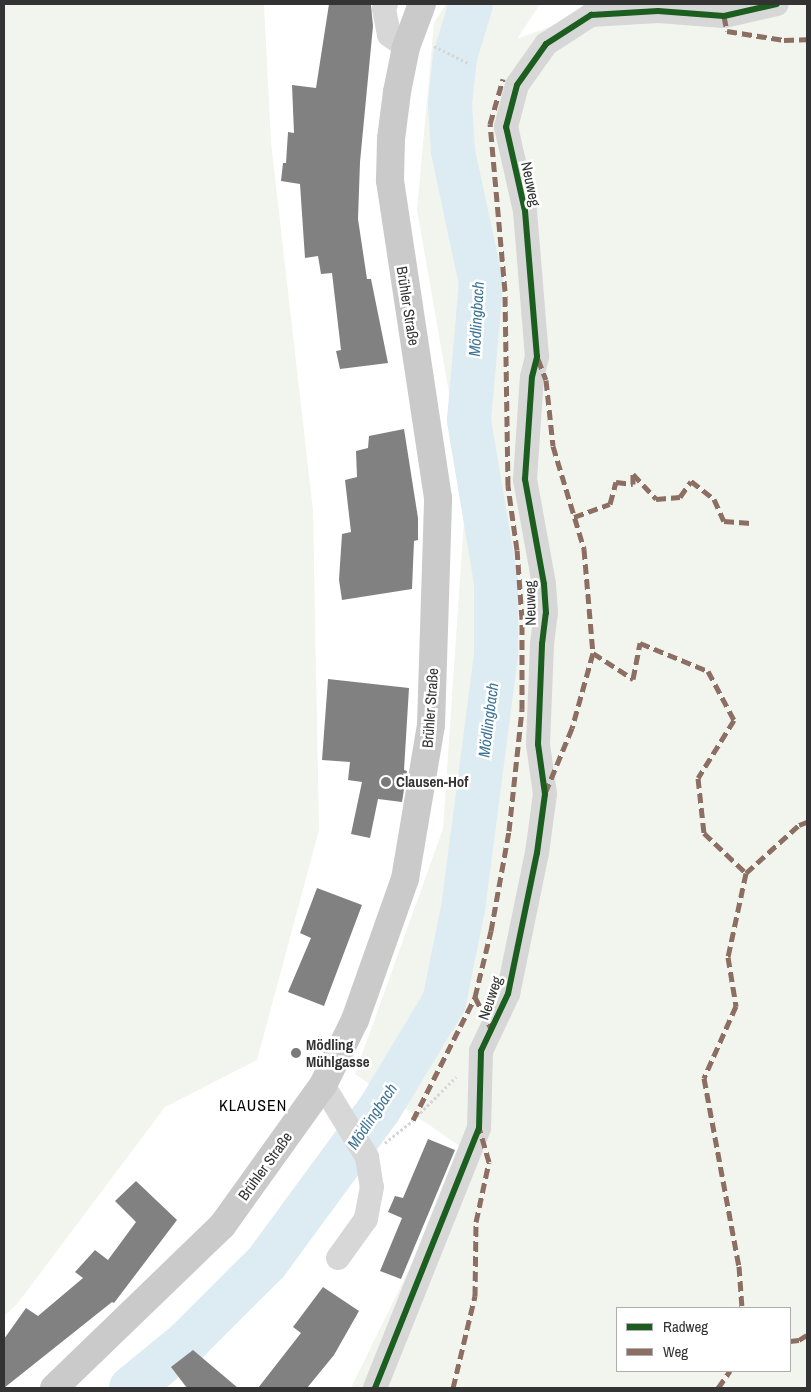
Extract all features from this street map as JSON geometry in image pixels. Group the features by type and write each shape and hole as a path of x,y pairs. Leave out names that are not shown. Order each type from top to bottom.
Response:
{"main road":[{"name":"Brühler Straße","path":"54,1388 222,1226 323,1085 355,1020 405,879 431,725 438,498 394,218 390,180 395,111 416,44 422,4"}],"street":[{"path":"386,4 384,9 389,35 416,44"},
{"path":"658,12 685,4"},
{"name":"Neuweg","path":"375,1388 479,1128 481,1051 508,994 537,853 545,794 538,744 542,644 546,614 544,584 525,479 532,377 537,357 525,211 506,126 517,85 546,44 590,15 658,12 724,16 777,4"},
{"path":"323,1085 366,1155 372,1186 366,1219 338,1258"}],"path":[{"path":"416,44 478,68"},
{"path":"366,1155 414,1120 481,1051"}],"shaded area":[{"path":"4,4 264,4 271,142 313,511 319,830 257,1060 165,1107 17,1304 4,1316"},
{"path":"446,4 540,4 517,39 592,11 666,4 807,4 807,1388 351,1388 467,1151 355,1074 443,829 466,490 417,210 434,23"}],"building":[{"path":"329,4 371,5 373,26 360,162 358,219 367,279 371,279 388,363 340,369 336,351 341,350 332,273 321,274 318,256 305,258 300,184 281,181 283,163 286,163 288,132 294,133 292,85 316,88"},
{"path":"404,429 418,518 418,540 414,541 412,589 342,600 339,580 342,534 351,532 345,480 357,477 356,451 368,448 369,436"},
{"path":"328,679 409,688 404,770 407,771 402,802 378,799 370,838 351,834 362,782 348,780 350,762 322,760"},
{"path":"317,888 362,905 324,1006 288,992 311,938 300,933"},
{"path":"428,1139 455,1150 401,1279 380,1271 402,1218 388,1212 395,1196 403,1198"},
{"path":"136,1181 177,1220 114,1303 112,1302 4,1388 4,1339 26,1308 38,1316 83,1278 75,1272 95,1250 108,1260 136,1222 115,1201"},
{"path":"323,1287 359,1311 334,1355 307,1388 258,1388 301,1333 293,1327"},
{"path":"193,1350 238,1388 187,1388 171,1367"}],"waterway":[{"name":"Mödlingbach","path":"131,1388 186,1343 267,1262 380,1108 444,1002 463,909 496,656 496,582 469,420 481,283 453,151 450,105 455,57 471,4"}],"marked path":[{"path":"724,16 727,31 784,40 807,39"},
{"path":"413,1120 475,997 491,931 509,831 522,709 522,619 517,550 508,486 505,291 490,124 503,79"},
{"path":"538,359 546,380 553,446 584,549 593,653 572,728 546,791"},
{"path":"574,517 610,504 616,482 633,484 633,474 656,499 680,497 691,481 714,499 724,521 751,523"},
{"path":"593,653 633,679 640,643 708,671 734,720 698,778 704,833 746,873 728,957 736,1006 704,1078 739,1266 742,1307"},
{"path":"746,873 799,825 807,822"},
{"path":"475,997 492,1030"},
{"path":"453,1388 475,1296 476,1222 489,1162 479,1128"},
{"path":"791,1341 799,1340 807,1335"},
{"path":"718,1388 729,1372"}],"cycle path":[{"path":"375,1388 479,1128 481,1051 508,994 537,853 545,794 538,744 542,644 546,613 544,584 525,479 532,377 537,357 525,211 506,127 517,85 546,44 591,15 658,11 724,16 777,4"}],"place":[{"name":"Clausen-Hof","path":"386,782"},
{"name":"Mödling Mühlgasse","path":"296,1053"}],"district":[{"name":"KLAUSEN","path":"253,1105"}]}
